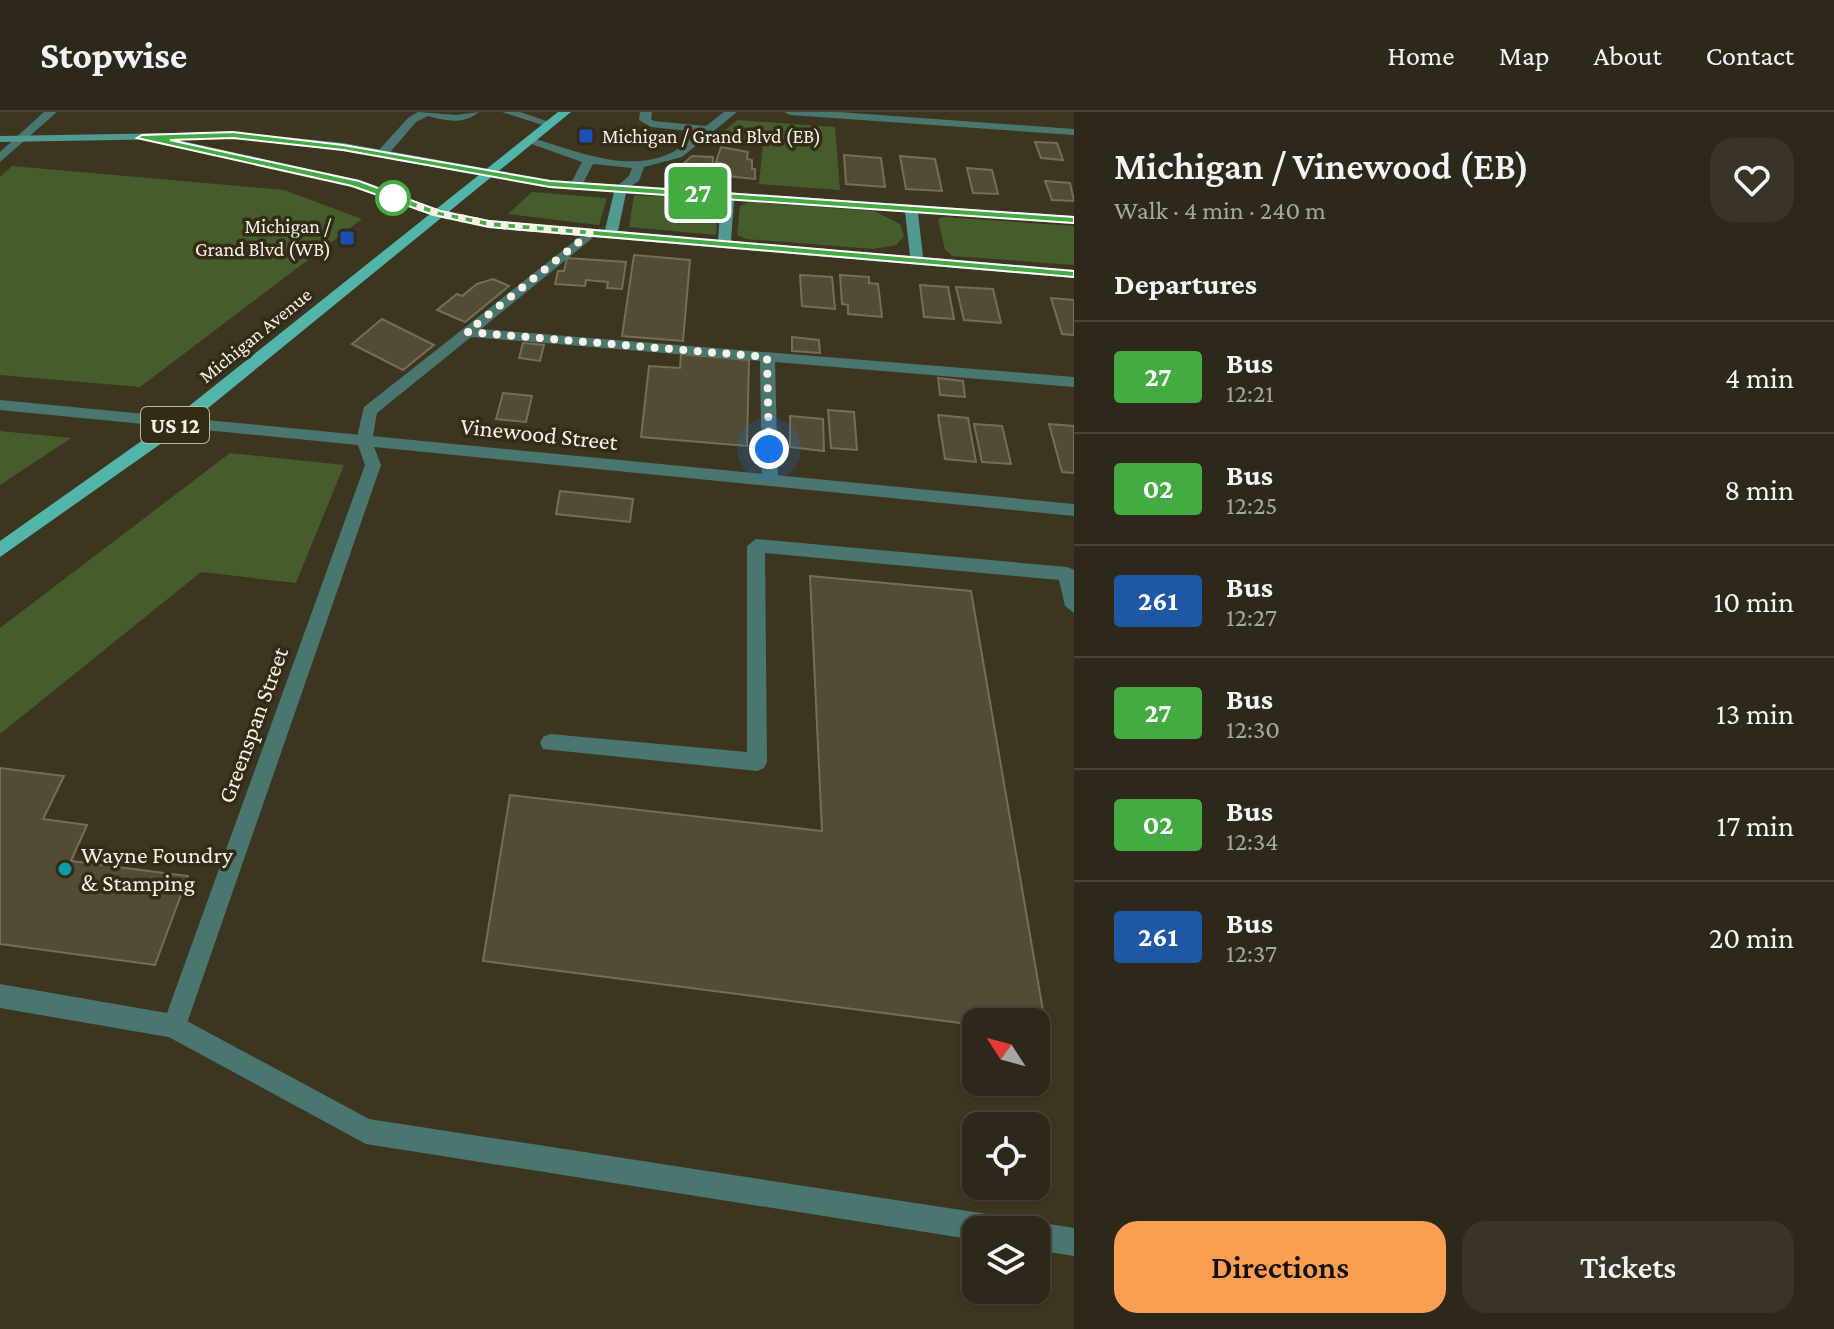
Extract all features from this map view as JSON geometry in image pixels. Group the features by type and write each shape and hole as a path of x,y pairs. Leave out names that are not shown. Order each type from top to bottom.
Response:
{"main road":[{"name":"Michigan Avenue","path":"0,550 180,422 565,112"}],"street":[{"path":"0,158 51,112"},
{"path":"382,154 412,120 426,112 452,120 464,118 473,112"},
{"path":"508,112 549,124"},
{"path":"646,112 645,120 651,124 707,130"},
{"path":"529,141 589,160 639,165 670,159 731,112"},
{"path":"790,112 1074,132"},
{"path":"0,139 233,135 329,161 355,183 437,213 515,227 1074,274"},
{"path":"142,138 329,161 382,154 576,185 1074,220"},
{"path":"576,185 589,160"},
{"path":"611,234 621,188 635,178 639,165"},
{"path":"724,244 728,194"},
{"path":"911,208 917,261"},
{"path":"364,441 370,411 590,233"},
{"path":"467,332 1074,382"},
{"path":"767,357 770,480"},
{"name":"Vinewood Street","path":"0,405 1074,510"},
{"name":"Greenspan Street","path":"174,1026 373,465 364,441"},
{"path":"550,743 757,762 756,546 1067,574 1074,606"},
{"path":"0,996 174,1026 366,1131 962,1224"},
{"path":"1050,1238 1074,1242"}],"green space":[{"path":"737,120 835,127 840,190 759,184 763,143 716,138"},
{"path":"12,166 284,190 362,219 140,387 0,375 0,177"},
{"path":"532,192 607,198 599,225 508,214"},
{"path":"634,195 718,200 716,235 629,227"},
{"path":"748,202 874,211 900,224 904,236 896,245 874,249 746,239 737,235 740,206"},
{"path":"938,219 1074,226 1074,265 952,256 945,250"},
{"path":"0,431 71,438 0,485"},
{"path":"230,453 344,465 296,583 201,572 0,734 0,628"}],"building":[{"path":"1035,142 1057,143 1063,160 1041,158"},
{"path":"721,147 748,152 747,159 752,160 755,179 726,176 726,172 720,172 721,163 716,162"},
{"path":"844,155 881,158 885,187 846,184"},
{"path":"692,156 713,157 712,175 673,173"},
{"path":"900,156 935,159 942,191 906,189"},
{"path":"967,168 992,170 998,194 973,193"},
{"path":"1045,181 1070,183 1074,201 1052,200"},
{"path":"634,255 690,260 683,341 622,336"},
{"path":"567,258 626,262 622,289 607,288 608,282 586,280 585,286 555,284 558,271 564,271"},
{"path":"800,275 832,277 835,309 802,306"},
{"path":"840,275 869,277 869,283 878,284 882,317 848,314 848,305 842,304"},
{"path":"493,279 509,286 465,322 437,310 457,294 462,296 477,284"},
{"path":"920,285 948,287 954,319 924,317"},
{"path":"956,287 993,289 1001,323 964,320"},
{"path":"1051,298 1074,300 1074,335 1062,334"},
{"path":"382,319 434,345 403,370 352,344"},
{"path":"792,337 819,340 820,353 792,351"},
{"path":"523,343 544,345 540,361 519,358"},
{"path":"681,354 749,360 747,446 641,437 649,366 680,368"},
{"path":"938,378 963,381 965,397 940,395"},
{"path":"503,393 532,396 526,422 496,419"},
{"path":"828,410 854,412 857,450 831,448"},
{"path":"938,415 968,418 976,462 945,459"},
{"path":"790,416 823,419 824,451 790,447"},
{"path":"974,424 1002,426 1011,464 982,462"},
{"path":"1049,424 1074,426 1074,473 1062,472"},
{"path":"560,491 633,499 630,522 556,514"},
{"path":"810,576 971,591 1043,1008 962,1008 962,1023 483,961 510,795 822,831"},
{"name":"Wayne Foundry & Stamping","path":"0,768 64,776 43,819 87,825 71,861 188,876 155,965 0,944"}],"bus line":[{"name":"27","path":"1074,220 550,184 343,147 233,135 142,138 197,147 355,183 437,213 489,224 1074,274"}],"place":[{"name":"Michigan / Grand Blvd (EB)","path":"586,136"},
{"name":"Michigan / Grand Blvd (WB)","path":"347,238"},
{"name":"Wayne Foundry & Stamping","path":"65,869"}],"route":[{"path":"393,198 437,213 489,224 590,233 467,332 767,357 769,449"}]}
